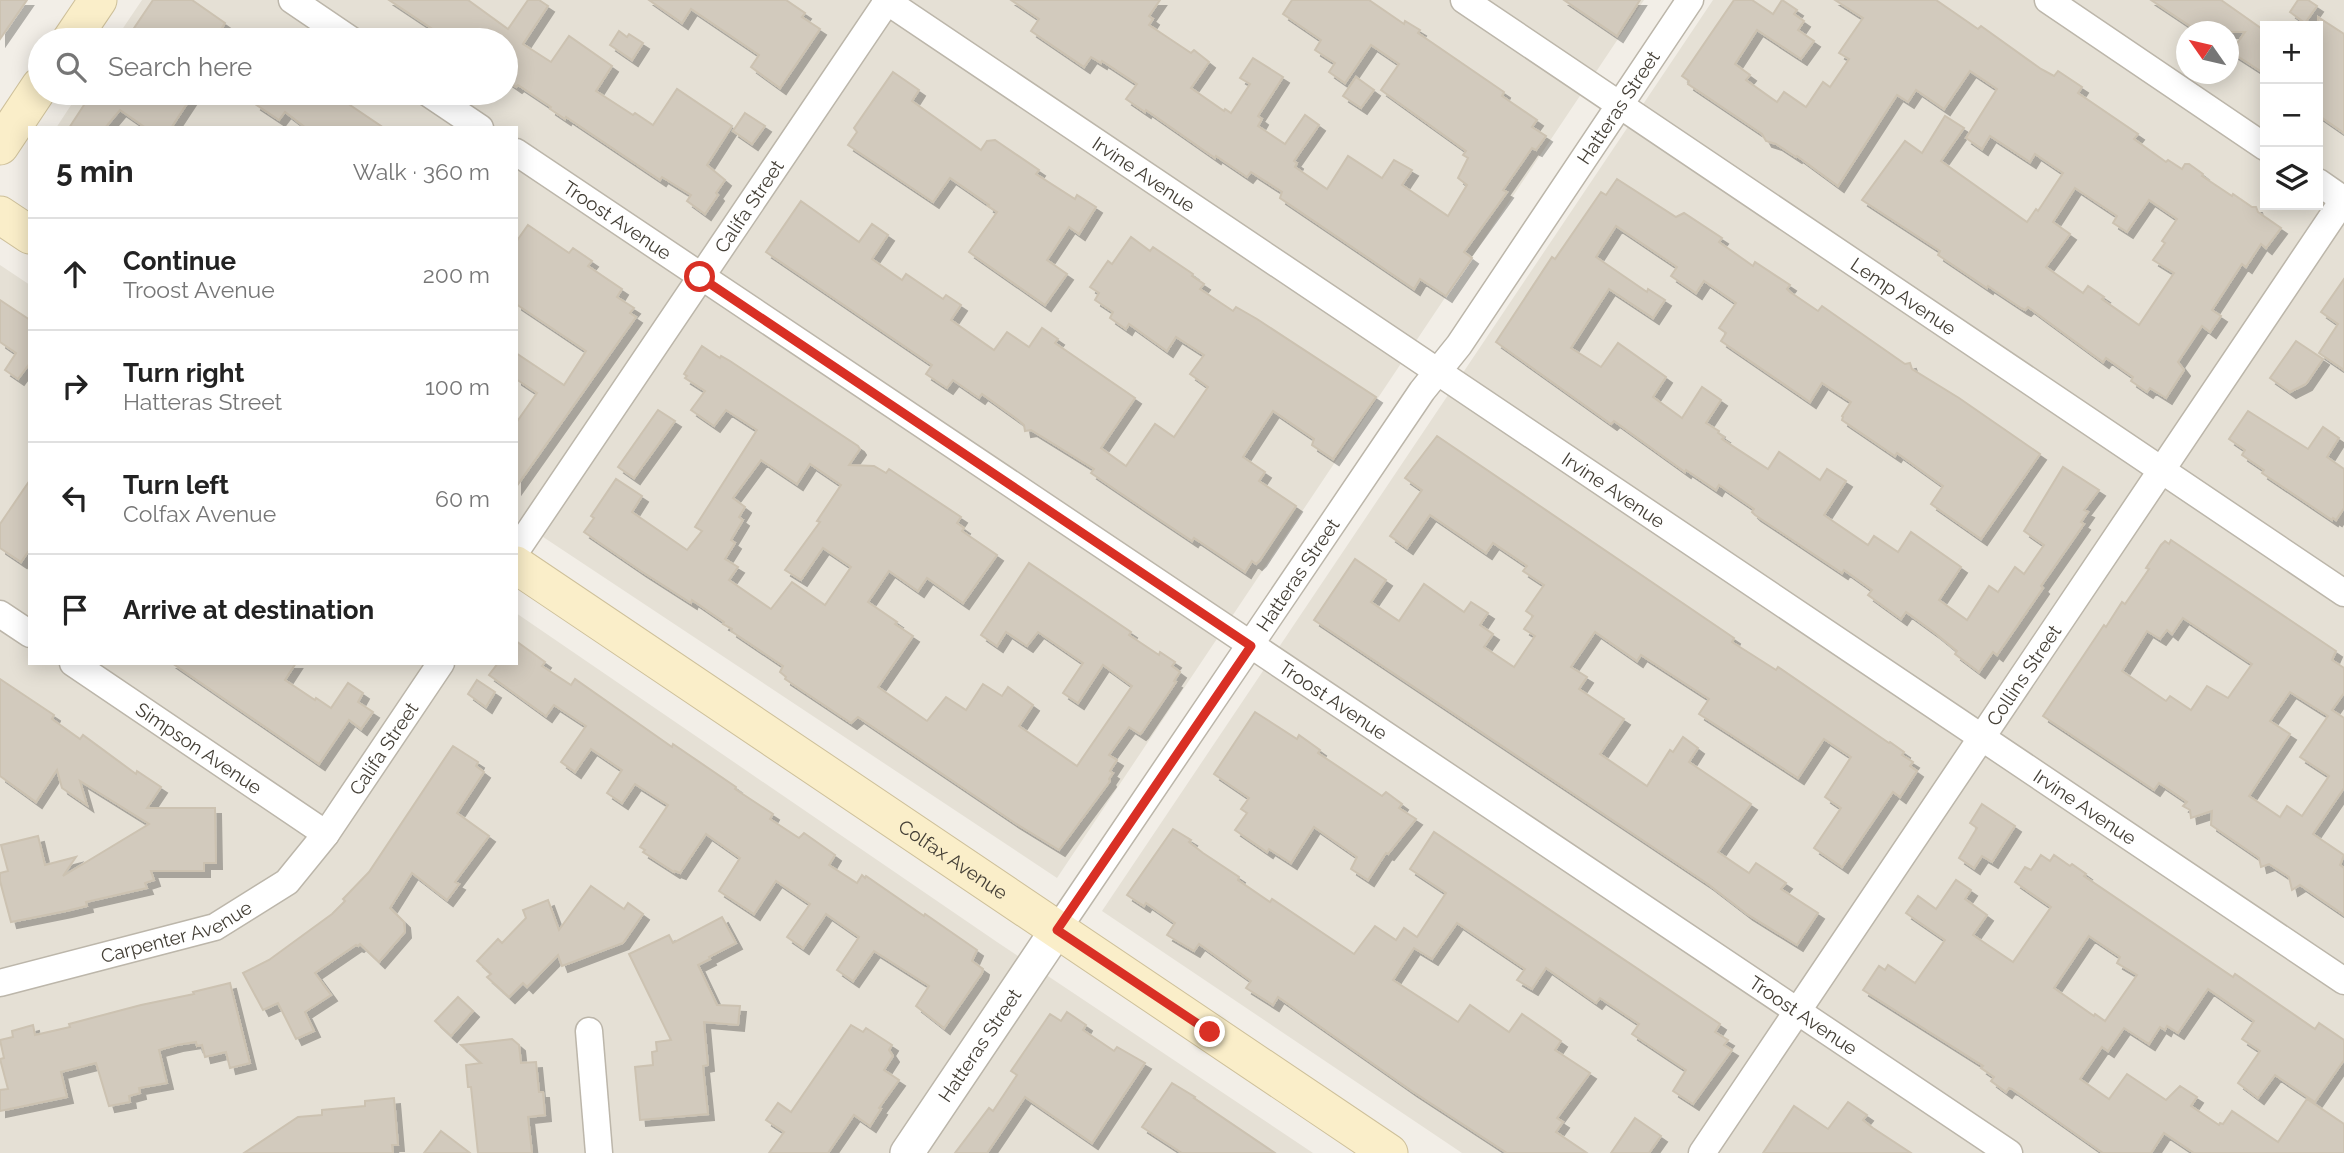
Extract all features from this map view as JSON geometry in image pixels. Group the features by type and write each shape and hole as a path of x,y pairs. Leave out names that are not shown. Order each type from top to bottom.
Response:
{"main road":[{"path":"79,28 98,0"},
{"path":"0,146 28,104"},
{"path":"0,215 28,234"},
{"name":"Colfax Avenue","path":"518,566 1389,1153"}],"street":[{"path":"292,0 333,28"},
{"name":"Lemp Avenue","path":"1464,0 2344,593"},
{"name":"Hatteras Street","path":"906,1153 1422,391 1459,345 1690,0"},
{"path":"2048,0 2260,144"},
{"name":"Califa Street","path":"518,548 887,1"},
{"name":"Irvine Avenue","path":"887,1 2344,981"},
{"path":"446,105 477,126"},
{"name":"Troost Avenue","path":"518,153 2009,1153"},
{"path":"2323,185 2344,199"},
{"name":"Collins Street","path":"1702,1153 2344,199"},
{"path":"0,614 28,633"},
{"name":"Simpson Avenue","path":"76,665 326,834"},
{"name":"Califa Street","path":"326,834 440,665"},
{"name":"Carpenter Avenue","path":"0,983 215,927 287,882 326,834"},
{"path":"589,1031 598,1153"}],"shaded area":[{"path":"142,0 1644,0 1057,878 518,520 518,126 57,126 71,105 518,105 518,28 123,28"},
{"path":"1713,0 2344,0 2344,1153 1462,1153 1102,911"},
{"path":"0,265 28,284 28,665 518,665 518,614 997,942 1313,1153 0,1153"}],"building":[{"path":"0,0 27,0 0,39"},
{"path":"153,0 192,0 225,23 222,28 134,28"},
{"path":"389,0 468,0 507,28 431,28"},
{"path":"528,0 539,0 548,6 523,44 551,62 569,36 612,66 596,91 633,115 635,113 653,125 677,89 732,126 707,165 725,180 716,193 718,195 705,214 687,201 691,195 662,177 660,180 550,109 551,107 518,85 518,28 509,28"},
{"path":"649,0 786,0 805,13 802,17 820,29 780,88 751,67 759,55 691,9 682,23"},
{"path":"1011,0 1160,0 1149,16 1153,19 1149,25 1191,53 1194,50 1209,62 1191,88 1224,111 1225,109 1231,113 1250,84 1240,78 1253,58 1283,77 1258,116 1262,119 1258,126 1285,144 1305,115 1319,125 1294,161 1297,163 1295,167 1327,189 1348,156 1382,178 1394,160 1412,170 1402,185 1448,216 1467,185 1458,178 1468,158 1463,155 1466,151 1381,90 1399,64 1371,45 1345,83 1329,72 1335,63 1315,50 1321,40 1283,14 1292,0 1369,0 1404,24 1405,21 1420,30 1418,33 1504,92 1502,96 1537,120 1532,127 1546,136 1536,150 1532,148 1503,190 1507,192 1464,252 1472,258 1446,296 1420,279 1414,289 1280,198 1282,192 1251,172 1247,177 1216,156 1215,158 1126,99 1137,84 1102,61 1101,63 1091,57 1084,67 1031,31 1039,19"},
{"path":"1564,0 1640,0 1617,36"},
{"path":"1734,0 1752,0 1773,14 1782,0 1797,10 1794,14 1804,21 1798,30 1814,41 1801,59 1757,30 1735,64 1750,75 1746,80 1777,102 1784,92 1806,107 1823,82 1830,87 1849,59 1839,53 1863,18 1835,0 1936,0 1978,29 1981,26 2041,69 2054,76 2058,71 2082,87 2078,93 2138,134 2134,139 2166,162 2168,160 2182,169 2185,164 2189,164 2232,196 2233,194 2256,207 2258,212 2281,228 2266,248 2261,244 2246,267 2242,264 2212,310 2221,316 2210,332 2202,326 2178,362 2184,370 2166,398 2150,388 2147,392 2131,381 2133,377 2106,358 2103,362 2028,307 2025,310 1988,286 1987,288 1938,255 1940,251 1862,200 1905,141 1922,153 1945,116 1964,128 1941,161 2027,222 2036,209 2038,211 2063,173 2035,154 2030,162 1990,136 1982,149 1966,138 1997,89 1970,71 1944,109 1916,90 1908,102 1897,95 1838,186 1797,156 1766,141 1762,134 1688,84 1689,81 1682,76","holes":["2075,188 2117,216 2113,223 2127,232 2149,200 2177,219 2153,260 2174,273 2139,325 2088,286 2083,293 2046,267 2070,234 2053,222"]},
{"path":"2151,0 2221,0 2260,27 2260,71 2239,57 2239,41 2245,32 2239,32 2239,21 2182,21"},
{"path":"2298,0 2308,0 2317,6 2306,21 2290,12"},
{"path":"2318,17 2344,34 2344,133 2323,118 2323,21 2318,21"},
{"path":"619,31 643,43 632,60 610,45"},
{"path":"893,72 919,90 912,101 981,150 987,141 995,140 1039,170 1036,174 1075,199 1077,195 1096,207 1079,234 1069,227 1047,260 1067,274 1045,305 969,252 997,212 989,205 950,178 933,202 848,145 857,132 854,128"},
{"path":"1356,77 1374,90 1361,108 1343,96"},
{"path":"84,105 186,105 172,126 143,126 120,110 107,126 70,126"},
{"path":"256,105 350,105 381,126 303,126 285,112 279,120"},
{"path":"745,113 765,126 752,144 733,131"},
{"path":"1617,179 1676,217 1684,213 1722,238 1719,242 1753,266 1755,262 1790,285 1787,289 1790,292 1818,311 1822,306 1905,364 1910,363 1912,369 2040,454 1981,539 1931,504 1943,486 1897,453 1895,456 1842,420 1851,402 1822,383 1810,402 1721,341 1726,333 1719,328 1736,303 1704,281 1696,293 1671,276 1677,267 1616,226 1596,257 1647,292 1648,289 1665,300 1653,318 1609,289 1571,348 1601,367 1618,343 1666,377 1653,397 1682,418 1702,387 1721,400 1706,423 1719,431 1724,437 1722,439 1768,469 1779,452 1820,480 1827,469 1846,481 1824,515 1868,545 1874,536 1898,552 1911,532 1961,567 1939,600 1967,620 1989,586 1998,592 2015,567 2024,574 2044,545 2024,531 2063,467 2099,490 2084,510 2088,512 2081,522 2084,524 2041,586 2043,588 1997,655 1993,652 1979,672 1955,654 1957,651 1906,612 1901,619 1868,595 1872,590 1844,570 1842,573 1755,515 1752,512 1754,509 1719,485 1716,490 1686,470 1685,472 1614,421 1611,424 1496,342 1552,257 1555,259 1601,192 1606,195"},
{"path":"801,201 859,242 872,224 888,235 872,259 902,280 906,274 943,299 946,295 961,305 951,320 994,350 1007,332 1029,347 1042,328 1058,339 1055,343 1135,398 1101,448 1126,466 1155,424 1174,437 1208,387 1190,374 1204,355 1176,337 1167,351 1129,324 1126,329 1110,318 1113,312 1095,300 1099,293 1090,287 1108,261 1112,264 1131,237 1150,251 1153,247 1193,274 1192,276 1204,284 1200,289 1233,311 1236,307 1257,319 1376,397 1333,459 1312,445 1314,439 1273,411 1243,457 1265,472 1259,481 1296,506 1260,560 1256,564 1252,561 1245,572 1194,538 1192,541 1091,473 1094,469 1031,430 1025,431 1024,425 982,394 979,398 953,380 947,388 926,374 932,365 766,252"},
{"path":"528,225 569,253 573,248 592,261 588,266 622,289 617,297 634,308 630,313 636,317 518,484 518,420 537,393 518,380 518,354 564,385 586,351 518,305 518,239"},
{"path":"2344,279 2344,370 2319,353 2338,324 2321,312"},
{"path":"0,300 28,319 28,366 18,379 5,370 16,353 0,342"},
{"path":"2296,341 2323,359 2306,384 2290,392 2270,378"},
{"path":"702,346 730,361 858,446 860,449 849,465 874,466 886,473 889,469 961,517 957,523 964,528 962,531 997,555 963,603 927,578 918,591 889,571 868,602 913,636 878,687 927,721 946,697 966,710 983,684 1002,696 1008,687 1033,705 1019,726 1077,766 1132,686 1103,665 1078,703 1063,693 1083,663 1038,632 1027,646 1006,632 997,646 981,635 1029,563 1131,632 1129,635 1175,662 1172,666 1180,672 1174,681 1176,682 1142,732 1140,734 1129,727 1109,755 1117,760 1110,771 1113,773 1110,781 1059,850 858,717 851,723 785,679 780,672 783,666 731,631 724,622 584,532 594,518 591,516 616,479 642,496 632,512 687,550 702,531 695,527 757,430 726,410 714,426 691,410 705,391 685,378 687,376 684,374","holes":["761,460 797,484 810,464 841,485 817,521 820,522 785,570 801,580 823,548 851,567 825,605 792,582 771,609 729,580 738,567 725,559 735,543 731,540 743,520 739,517 745,507 733,498"]},
{"path":"658,410 675,421 634,478 618,467"},
{"path":"2248,411 2308,449 2323,427 2339,438 2327,457 2344,469 2344,508 2336,520 2332,520 2262,473 2264,470 2242,455 2245,450 2229,439"},
{"path":"1437,436 1734,638 1732,642 1776,670 1778,667 1890,742 1913,762 1910,766 1917,771 1900,797 1893,792 1842,867 1814,848 1841,808 1825,797 1851,757 1824,739 1798,778 1699,714 1709,699 1641,655 1637,661 1595,632 1571,667 1587,677 1579,689 1624,719 1600,754 1647,786 1670,750 1673,752 1683,737 1698,748 1689,762 1751,804 1718,852 1749,873 1756,863 1786,883 1781,889 1818,913 1797,945 1747,914 1708,884 1314,620 1355,559 1386,580 1371,602 1399,621 1424,584 1464,612 1471,602 1488,613 1480,625 1493,634 1484,647 1514,667 1535,636 1524,629 1533,616 1526,611 1544,585 1523,571 1527,566 1493,543 1486,553 1430,515 1407,548 1390,536 1422,490 1405,478"},
{"path":"28,483 28,552 21,562 0,548 0,524"},
{"path":"2171,540 2336,651 2332,660 2344,668 2344,693 2332,710 2344,718 2344,788 2313,834 2344,855 2340,865 2344,868 2344,915 2300,885 2292,890 2289,877 2269,864 2261,867 2259,858 2211,825 2212,811 2191,818 2190,810 2183,806 2187,802 2159,783 2154,790 2043,716 2104,625 2106,627 2122,602 2125,604 2149,569 2146,568 2161,545 2165,541 2169,544","holes":["2183,618 2252,664 2228,698 2207,686 2191,710 2170,696 2166,701 2122,671 2147,631 2160,639 2167,630 2172,634","2290,692 2328,716 2300,757 2329,776 2302,816 2287,806 2280,817 2249,796 2290,734 2270,721"]},
{"path":"518,642 545,662 542,666 571,685 575,679 672,747 673,744 736,787 735,789 773,814 770,819 799,838 804,833 835,855 829,865 857,883 862,875 865,878 866,876 977,950 972,961 983,969 982,973 944,1028 916,1006 929,986 874,951 853,981 837,970 859,937 826,914 803,948 787,937 810,904 776,881 754,914 719,891 740,858 706,834 680,873 643,852 645,850 640,847 668,805 635,784 622,803 607,793 622,770 591,749 575,772 561,762 586,726 554,705 546,716 489,675 496,665 518,665"},
{"path":"175,665 295,665 285,680 331,708 348,683 363,693 358,702 373,712 361,729 349,720 319,764"},
{"path":"0,679 54,715 52,719 80,739 83,735 136,774 137,771 161,787 147,808 215,808 216,863 204,863 204,871 151,871 154,880 145,883 147,888 86,902 87,906 11,922 0,881 0,873 8,871 1,845 38,836 45,865 76,857 63,876 149,824 80,781 87,805 62,788 57,770 36,802 0,776"},
{"path":"477,680 495,692 486,707 468,694"},
{"path":"1255,712 1297,739 1299,735 1320,750 1318,753 1382,796 1386,792 1402,804 1399,808 1416,819 1388,854 1386,853 1368,880 1351,869 1357,857 1314,827 1291,863 1269,849 1267,852 1235,830 1247,813 1241,809 1249,798 1214,774"},
{"path":"453,746 478,762 476,766 484,772 457,813 489,836 455,882 459,884 447,900 412,873 390,908 404,922 405,932 379,962 360,944 315,973 331,995 305,1012 314,1031 296,1039 278,1003 263,1010 243,973 269,960 332,914 345,901 343,899 369,872"},
{"path":"1982,804 2015,826 1992,862 1982,856 1974,868 1959,858 1977,828 1970,823"},
{"path":"1173,829 1239,877 1238,880 1270,902 1272,899 1354,954 1375,926 1396,940 1404,928 1417,937 1446,893 1410,869 1434,832 1720,1024 1715,1032 1728,1040 1724,1045 1732,1050 1693,1104 1673,1091 1686,1070 1632,1034 1639,1024 1600,998 1596,1003 1546,968 1532,989 1517,980 1525,969 1457,923 1432,959 1414,948 1393,980 1458,1022 1470,1005 1509,1032 1522,1014 1561,1041 1555,1050 1590,1073 1557,1118 1563,1122 1556,1132 1587,1153 1507,1153 1412,1091 1278,997 1273,1005 1246,988 1251,981 1199,944 1194,951 1167,935 1175,923 1146,903 1144,906 1127,895"},
{"path":"2041,855 2050,861 2054,855 2070,866 2072,864 2086,874 2084,876 2233,977 2235,974 2315,1029 2319,1023 2344,1040 2344,1060 2315,1102 2275,1075 2258,1098 2238,1083 2260,1051 2242,1039 2254,1021 2208,989 2178,1033 2167,1026 2165,1030 2160,1027 2149,1044 2124,1028 2108,1051 2102,1047 2080,1079 2109,1099 2127,1074 2166,1100 2180,1086 2197,1097 2191,1106 2219,1125 2223,1124 2232,1111 2278,1142 2307,1099 2344,1124 2344,1153 2194,1153 2164,1133 2151,1153 2103,1153 2012,1089 2009,1088 2006,1092 1991,1081 1994,1077 1981,1068 1983,1066 1863,990 1879,966 1885,970 1888,965 1915,983 1945,940 1906,913 1918,896 1936,909 1956,880 1971,890 1965,899 1987,915 1973,935 2013,962 2051,907 2015,882 2025,867 2031,870","holes":["2089,936 2120,957 2117,963 2137,975 2105,1021 2054,988"]},
{"path":"591,886 624,909 628,903 643,914 623,943 562,966 558,955 527,987 523,983 509,997 487,977 491,974 477,961 498,939 502,943 526,918 523,910 548,900 559,930"},
{"path":"722,917 736,943 698,965 717,1005 740,1006 738,1025 704,1022 708,1065 703,1066 708,1114 640,1120 635,1067 653,1065 652,1052 657,1051 656,1042 671,1040 629,954 669,935 673,943"},
{"path":"230,983 250,1063 230,1068 226,1052 205,1057 202,1045 197,1046 196,1042 177,1045 159,1050 167,1083 139,1088 140,1093 129,1096 130,1102 109,1106 96,1063 61,1072 67,1097 0,1111 0,1090 8,1089 0,1059 4,1058 0,1040 13,1037 12,1031 33,1025 35,1035"},
{"path":"458,997 473,1011 451,1036 435,1021"},
{"path":"1067,1012 1086,1025 1083,1030 1114,1051 1117,1047 1145,1063 1092,1143 1025,1097 987,1153 955,1153 989,1108 993,1111 1017,1075 1011,1071 1050,1014 1061,1021"},
{"path":"851,1025 863,1032 866,1028 892,1045 889,1050 893,1056 884,1070 899,1080 879,1108 881,1109 870,1126 854,1115 828,1153 769,1153 784,1132 766,1120 778,1103 791,1112"},
{"path":"512,1039 519,1045 521,1063 536,1062 545,1115 528,1117 532,1153 478,1153 466,1065 481,1063 461,1045"},
{"path":"1172,1083 1275,1153 1182,1153 1142,1127"},
{"path":"394,1098 398,1145 392,1145 393,1153 244,1153 298,1117 322,1115 322,1110 365,1106 365,1101"},
{"path":"1848,1102 1867,1115 1863,1120 1911,1153 1763,1153 1794,1106 1828,1129"},
{"path":"1635,1118 1661,1136 1649,1153 1611,1153"},
{"path":"441,1131 470,1153 424,1153"}],"route":[{"path":"700,277 1251,646 1057,930 1210,1032"}]}
